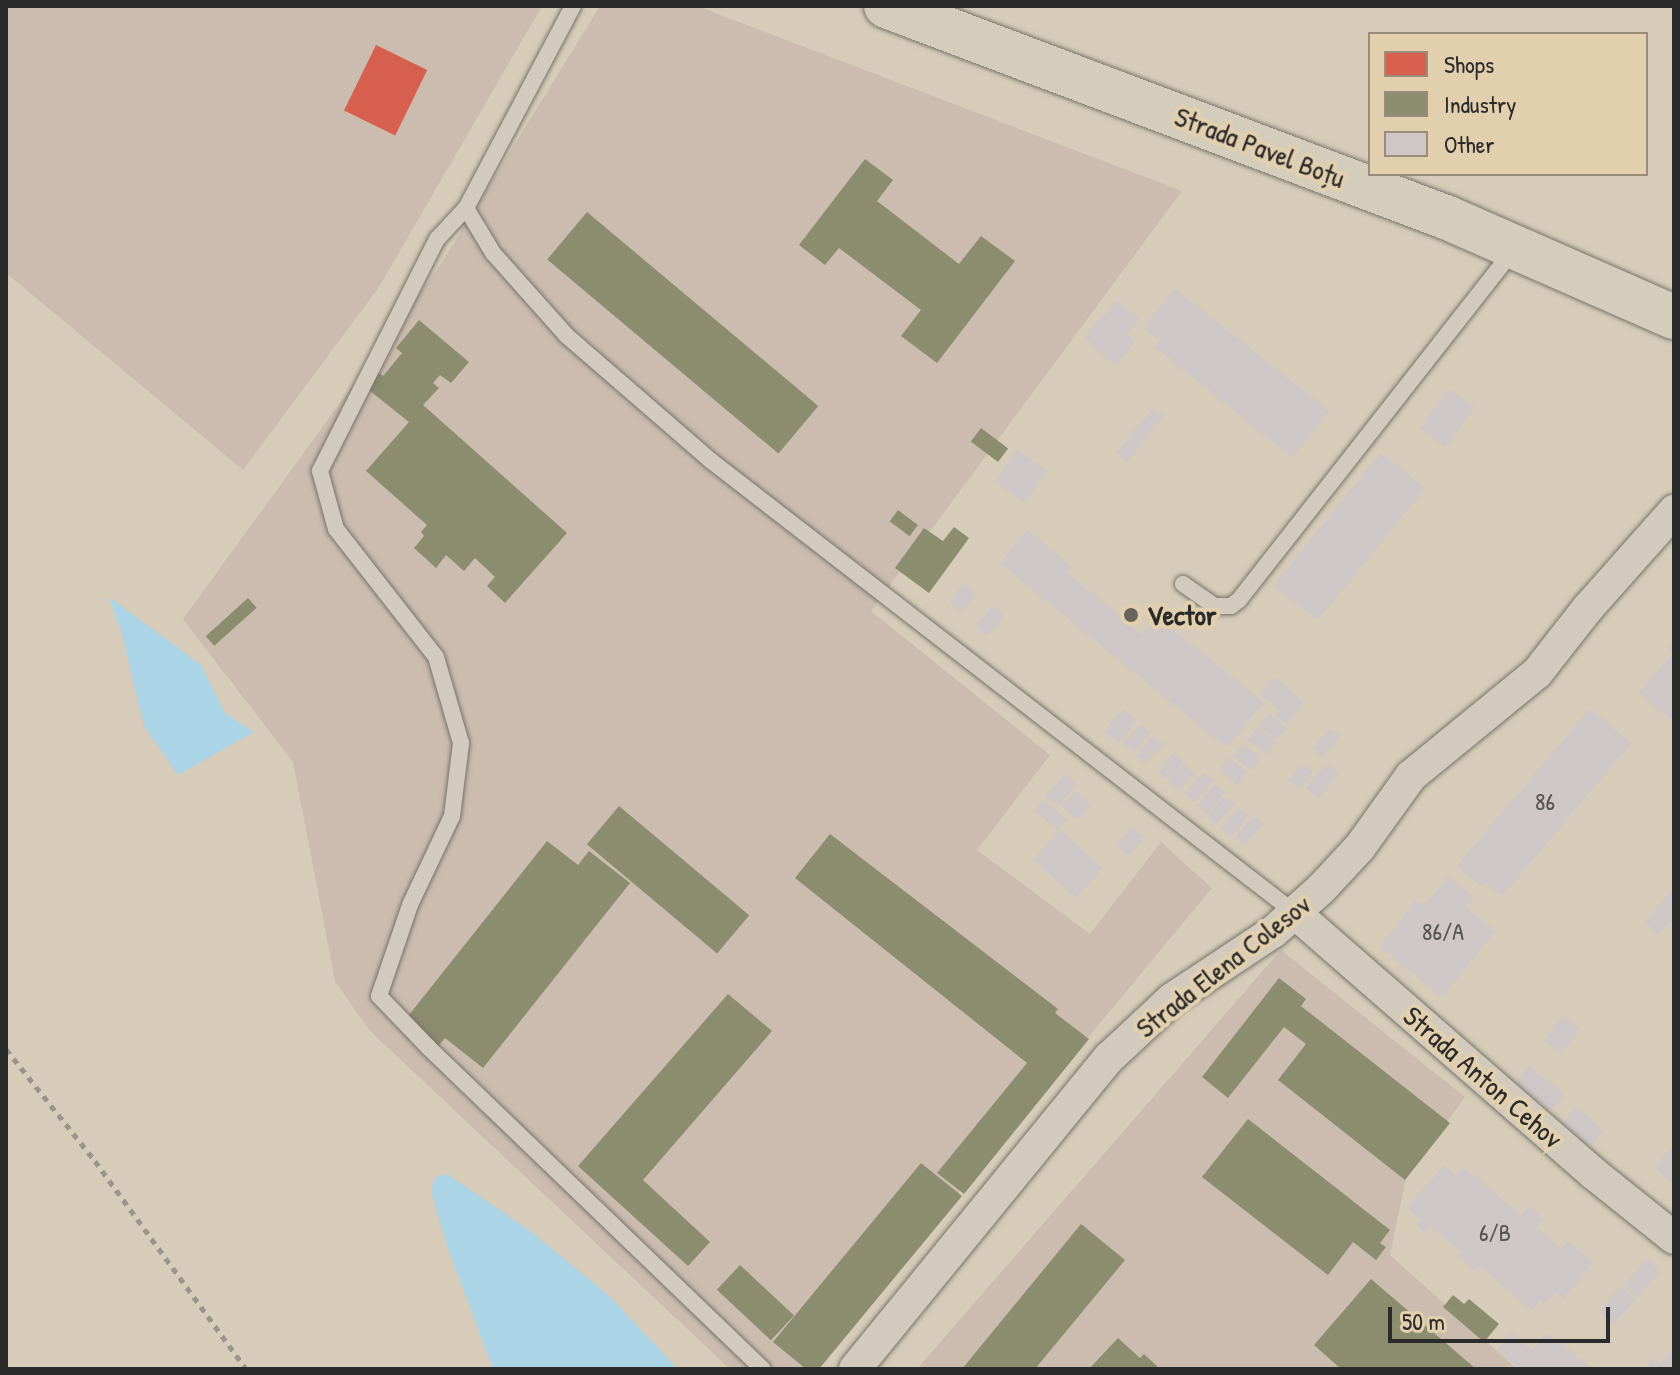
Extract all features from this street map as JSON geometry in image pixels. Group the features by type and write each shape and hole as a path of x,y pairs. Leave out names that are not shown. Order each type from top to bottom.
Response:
{"main road":[{"name":"Strada Pavel Boțu","path":"886,6 1516,247 1674,317"}],"street":[{"name":"Strada Elena Colesov","path":"855,1369 1078,1094 1135,1031 1172,999 1295,913 1345,865 1411,776 1537,673 1588,608 1674,511"},
{"name":"Strada Anton Cehov","path":"1295,913 1593,1173 1674,1238"}],"lane":[{"path":"573,6 466,208 437,239 320,471 336,529 436,657 461,743 452,816 410,905 379,996 429,1048 763,1369"},
{"path":"466,208 493,253 567,336 710,460 1295,913"},
{"path":"1183,584 1215,606 1231,606 1239,600 1516,247"}],"path":[{"path":"6,1049 95,1161 246,1369"}],"shaded area":[{"path":"6,6 542,6 379,287 243,470 6,273"},
{"path":"600,6 697,6 1182,191 871,611 1050,755 977,850 1090,934 1161,842 1212,888 813,1369 730,1369 370,1031 335,981 293,762 183,619 441,264"},
{"path":"1281,950 1465,1097 1406,1178 1390,1255 1517,1369 917,1369"}],"water":[{"path":"109,597 201,665 225,713 254,732 178,775 144,726 121,631"},
{"path":"447,1174 533,1233 609,1296 678,1369 493,1369 447,1246 431,1191 435,1178"}],"building: Shops":[{"path":"376,45 427,70 395,136 344,111"}],"building: Industry":[{"path":"865,159 893,180 877,201 959,264 981,236 1015,261 937,363 901,336 921,310 839,248 825,265 799,245"},
{"path":"587,212 818,406 778,454 547,259"},
{"path":"419,320 469,362 451,383 440,375 433,383 439,388 423,405 567,533 505,603 487,586 495,577 475,558 464,571 446,555 436,568 414,548 424,536 421,532 427,525 366,471 409,422 365,387 378,372 383,376 402,353 396,348"},
{"path":"981,428 1008,448 998,462 971,442"},
{"path":"898,510 918,525 910,536 890,521"},
{"path":"954,527 969,538 929,593 895,568 924,528 943,541"},
{"path":"248,598 257,608 214,646 206,636"},
{"path":"619,806 749,915 717,954 587,844"},
{"path":"830,834 1058,1009 1055,1013 1089,1039 964,1194 937,1173 1027,1063 795,878"},
{"path":"547,841 578,865 589,851 630,883 483,1068 445,1038 434,1051 401,1025"},
{"path":"1279,978 1306,999 1301,1006 1450,1123 1405,1180 1278,1080 1306,1044 1284,1027 1228,1098 1202,1077"},
{"path":"728,994 772,1031 643,1180 710,1242 688,1266 578,1166"},
{"path":"1248,1119 1390,1230 1380,1243 1386,1247 1376,1260 1353,1242 1328,1275 1202,1177"},
{"path":"921,1163 962,1196 819,1369 806,1369 773,1342"},
{"path":"1081,1224 1125,1260 1035,1369 962,1369"},
{"path":"740,1265 794,1315 771,1340 717,1290"},
{"path":"1371,1279 1476,1369 1341,1369 1314,1345"},
{"path":"1453,1295 1464,1304 1469,1299 1499,1324 1484,1342 1443,1307"},
{"path":"1118,1338 1140,1358 1144,1354 1160,1369 1089,1369"}],"building: Other":[{"path":"1175,289 1329,411 1292,457 1155,347 1160,341 1144,328"},
{"path":"1117,300 1139,319 1127,334 1136,341 1116,365 1084,338"},
{"path":"1449,389 1474,407 1445,447 1420,429"},
{"path":"1153,408 1163,416 1127,461 1116,453"},
{"path":"1018,450 1047,471 1024,503 995,482"},
{"path":"1381,453 1425,488 1318,620 1274,585"},
{"path":"1027,530 1072,567 1067,573 1142,635 1157,617 1264,703 1226,747 1000,563"},
{"path":"964,584 976,594 961,612 949,602"},
{"path":"992,606 1004,616 988,636 975,626"},
{"path":"1674,643 1674,722 1639,693 1673,653 1668,649"},
{"path":"1274,677 1304,702 1287,724 1275,716 1280,710 1260,695"},
{"path":"1123,709 1137,721 1118,743 1104,731"},
{"path":"1590,709 1631,743 1502,896 1485,882 1482,887 1457,866"},
{"path":"1269,713 1287,728 1276,740 1259,725"},
{"path":"1141,724 1151,733 1133,752 1124,743"},
{"path":"1258,727 1276,742 1265,754 1248,739"},
{"path":"1330,728 1340,736 1323,757 1313,749"},
{"path":"1153,736 1163,744 1144,763 1136,755"},
{"path":"1243,744 1261,758 1251,771 1233,757"},
{"path":"1172,754 1183,762 1170,781 1158,773"},
{"path":"1230,758 1248,773 1237,785 1220,770"},
{"path":"1184,764 1195,773 1180,791 1170,782"},
{"path":"1302,764 1313,773 1300,789 1289,780"},
{"path":"1326,764 1338,774 1318,798 1306,788"},
{"path":"1203,772 1213,780 1195,802 1185,794"},
{"path":"1064,774 1076,784 1058,806 1046,795"},
{"path":"1215,784 1225,792 1207,814 1197,806"},
{"path":"1076,791 1091,805 1078,820 1062,806"},
{"path":"1225,796 1235,805 1216,826 1206,817"},
{"path":"1044,800 1067,820 1057,830 1035,811"},
{"path":"1239,807 1249,815 1231,837 1221,829"},
{"path":"1254,816 1263,824 1244,845 1235,837"},
{"path":"1132,827 1144,837 1128,856 1116,846"},
{"path":"1060,830 1102,868 1076,898 1033,860"},
{"path":"1448,877 1473,897 1465,906 1495,931 1442,997 1380,947 1416,900 1424,906"},
{"path":"1674,888 1674,917 1659,935 1645,923"},
{"path":"1563,1016 1580,1029 1561,1053 1544,1041"},
{"path":"1529,1066 1564,1094 1551,1111 1516,1082"},
{"path":"1577,1107 1604,1131 1590,1147 1563,1123"},
{"path":"1674,1145 1674,1185 1655,1168"},
{"path":"1444,1165 1456,1175 1463,1167 1521,1215 1528,1206 1543,1219 1536,1227 1561,1249 1568,1241 1593,1262 1564,1298 1555,1292 1545,1303 1541,1300 1532,1310 1480,1266 1475,1271 1458,1256 1461,1252 1431,1226 1425,1233 1416,1225 1421,1220 1407,1208"},
{"path":"1647,1259 1660,1270 1637,1298 1624,1287"},
{"path":"1622,1287 1636,1300 1613,1325 1599,1312"},
{"path":"1512,1333 1532,1350 1546,1333 1588,1365 1585,1369 1520,1369 1497,1350"},
{"path":"1674,1347 1674,1369 1645,1369 1654,1359 1660,1364"}],"place":[{"name":"Vector","path":"1131,615"}]}
